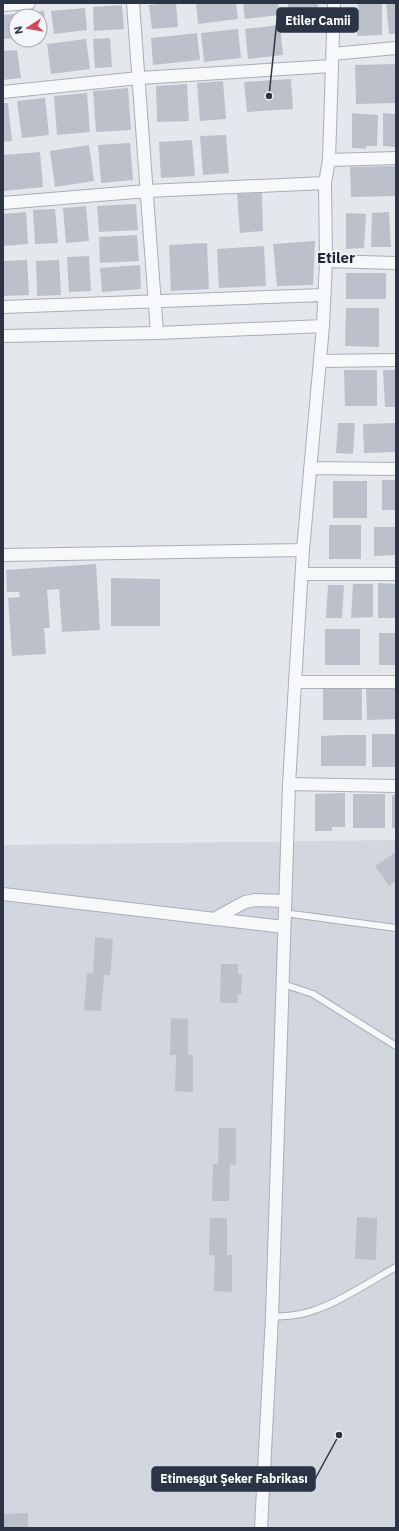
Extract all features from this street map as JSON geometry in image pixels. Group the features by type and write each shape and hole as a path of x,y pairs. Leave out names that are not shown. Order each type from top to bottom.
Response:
{"street":[{"path":"3,6 29,3"},
{"path":"133,3 157,333"},
{"path":"261,1528 272,1317 284,984 284,907 289,784 303,550 323,326 326,261 325,183 329,160 334,3"},
{"path":"332,54 396,48"},
{"path":"3,92 138,78 332,66"},
{"path":"329,160 396,158"},
{"path":"3,202 146,191 325,183"},
{"path":"326,261 396,263"},
{"path":"3,307 324,295"},
{"path":"3,336 157,333 323,326"},
{"path":"320,361 396,360"},
{"path":"310,468 396,469"},
{"path":"3,555 303,550"},
{"path":"302,574 396,574"},
{"path":"295,682 396,682"},
{"path":"289,784 396,786"},
{"path":"3,894 284,927"},
{"path":"214,919 245,902 255,900 284,907"}],"lane":[{"path":"284,907 396,928"},
{"path":"284,984 313,994 396,1046"},
{"path":"272,1317 295,1316 312,1311 333,1302 396,1267"}],"shaded area":[{"path":"396,840 396,1528 3,1528 3,845"}],"building":[{"path":"176,3 178,27 152,29 149,5"},
{"path":"196,3 236,3 238,19 198,24"},
{"path":"243,3 278,3 279,15 245,19"},
{"path":"288,3 318,3 317,18 288,20"},
{"path":"358,3 382,3 382,35 357,36"},
{"path":"386,3 396,3 396,34 389,34"},
{"path":"122,5 124,29 94,31 93,7"},
{"path":"85,8 87,30 54,34 51,11"},
{"path":"3,15 8,15 8,39 3,39"},
{"path":"280,25 283,55 248,59 245,29"},
{"path":"238,29 241,58 204,62 201,33"},
{"path":"197,33 200,60 153,65 151,38"},
{"path":"110,38 112,67 95,68 93,39"},
{"path":"86,39 90,69 51,74 48,44"},
{"path":"17,50 21,78 3,80 3,51"},
{"path":"396,64 396,103 356,104 355,65"},
{"path":"291,79 293,109 247,112 244,82"},
{"path":"223,81 226,119 200,121 197,83"},
{"path":"187,84 189,121 157,122 156,86"},
{"path":"128,88 131,130 96,132 93,91"},
{"path":"87,93 90,132 57,135 54,96"},
{"path":"45,98 49,135 22,138 17,101"},
{"path":"3,103 8,103 12,141 3,142"},
{"path":"352,113 378,115 377,146 366,146 366,149 352,148"},
{"path":"383,113 396,114 396,147 383,146"},
{"path":"226,135 229,173 203,175 200,136"},
{"path":"192,140 195,176 161,178 159,142"},
{"path":"130,143 133,180 101,183 98,145"},
{"path":"89,145 94,181 55,187 50,151"},
{"path":"40,152 43,187 3,191 3,155"},
{"path":"396,166 396,196 351,197 350,167"},
{"path":"262,193 263,231 240,233 237,194"},
{"path":"136,204 138,230 99,232 97,206"},
{"path":"86,206 89,241 66,243 63,208"},
{"path":"55,209 58,243 35,244 33,210"},
{"path":"26,212 28,244 3,246 3,214"},
{"path":"389,212 391,247 371,247 372,213"},
{"path":"346,213 366,214 364,248 346,249"},
{"path":"137,235 139,261 100,263 99,237"},
{"path":"315,241 313,285 277,286 273,244"},
{"path":"207,243 209,289 171,291 169,245"},
{"path":"264,246 266,286 219,288 217,249"},
{"path":"89,256 91,291 69,292 67,257"},
{"path":"27,260 29,295 3,296 3,261"},
{"path":"59,260 61,295 37,296 36,261"},
{"path":"140,265 141,289 102,292 100,268"},
{"path":"346,273 386,273 386,299 346,299"},
{"path":"346,308 379,308 379,347 345,346"},
{"path":"344,370 377,370 377,406 345,406"},
{"path":"383,370 396,370 396,407 385,407"},
{"path":"338,423 355,423 353,454 336,453"},
{"path":"396,423 396,452 364,453 363,424"},
{"path":"382,480 396,480 396,510 382,510"},
{"path":"333,481 367,481 367,518 333,518"},
{"path":"329,525 361,525 361,559 329,559"},
{"path":"374,527 396,527 396,555 374,556"},
{"path":"96,564 100,630 62,632 59,589 47,590 50,628 44,628 46,654 12,656 8,598 20,597 19,592 7,592 6,570"},
{"path":"111,578 160,579 160,626 111,626"},
{"path":"378,583 396,584 396,618 378,618"},
{"path":"353,584 373,584 373,617 351,618"},
{"path":"328,585 344,585 342,618 326,618"},
{"path":"325,629 360,629 360,665 325,665"},
{"path":"379,633 396,633 396,665 379,665"},
{"path":"323,687 362,687 362,720 323,720"},
{"path":"366,687 396,687 396,719 367,720"},
{"path":"372,734 396,734 396,767 372,767"},
{"path":"366,735 366,766 321,766 321,736"},
{"path":"345,793 345,827 332,827 332,831 315,831 315,794"},
{"path":"353,794 385,794 385,828 353,828"},
{"path":"392,795 396,795 396,828 392,828"},
{"path":"396,852 396,881 389,886 375,866"},
{"path":"95,937 113,939 110,975 104,975 101,1011 84,1010 87,973 93,974"},
{"path":"221,964 238,964 238,974 242,974 241,994 238,994 237,1003 220,1003"},
{"path":"171,1018 188,1019 188,1055 193,1055 193,1092 175,1091 176,1055 170,1055"},
{"path":"219,1128 236,1128 236,1165 230,1164 229,1201 212,1201 213,1164 218,1164"},
{"path":"357,1217 377,1218 376,1260 355,1259"},
{"path":"210,1218 227,1218 227,1255 232,1255 232,1292 214,1291 215,1255 209,1255"},
{"path":"28,1513 28,1528 3,1528 3,1514"}],"place":[{"name":"Etiler Camii","path":"269,96"},
{"name":"Etimesgut Şeker Fabrikası","path":"339,1435"}],"district":[{"name":"Etiler","path":"336,257"}]}
